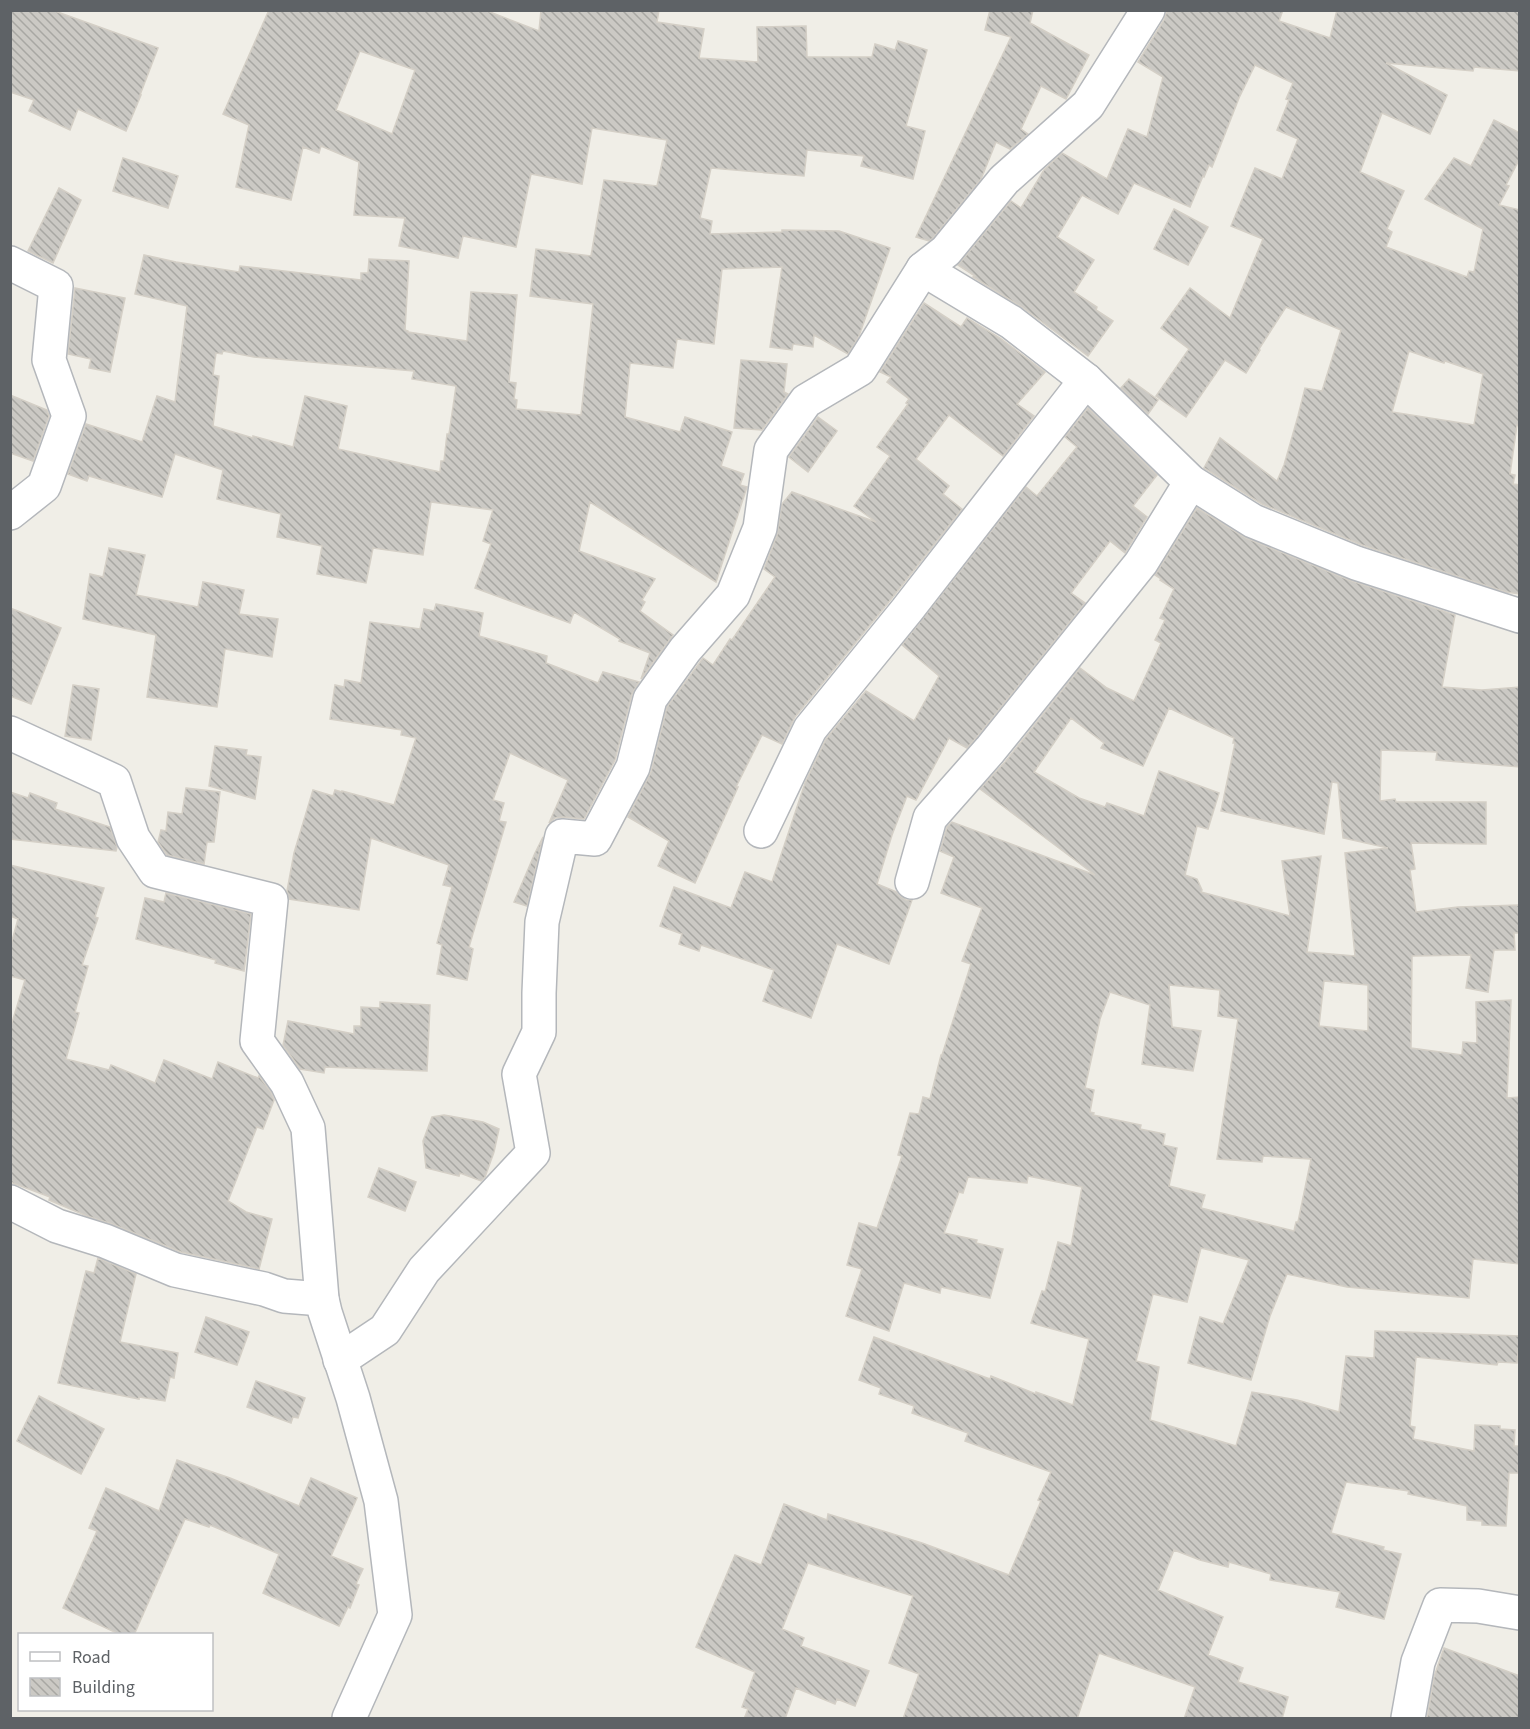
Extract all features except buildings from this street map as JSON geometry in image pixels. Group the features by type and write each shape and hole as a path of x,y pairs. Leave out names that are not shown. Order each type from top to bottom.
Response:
{"street":[{"path":"340,1360 385,1330 424,1270 533,1153 519,1074 539,1032 542,922 561,836 595,839 633,767 650,699 685,650 733,595 760,528 771,450 807,401 860,369 922,269 946,251 1004,180 1088,105 1148,10"},
{"path":"10,264 56,286 49,360 69,416 44,486 10,513"},
{"path":"922,269 1011,322 1086,380 1191,482 1253,521 1356,563 1520,616"},
{"path":"761,831 810,729 907,610 1086,380"},
{"path":"912,882 930,818 990,750 1141,563 1191,482"},
{"path":"10,733 114,781 133,838 155,872 271,900 257,1041 287,1083 308,1128 322,1299 353,1398 381,1501 395,1615 349,1719"},
{"path":"10,1202 57,1226 105,1241 175,1270 264,1289 284,1296 322,1299"},
{"path":"1408,1719 1418,1662 1440,1605 1478,1606 1520,1613"}]}
